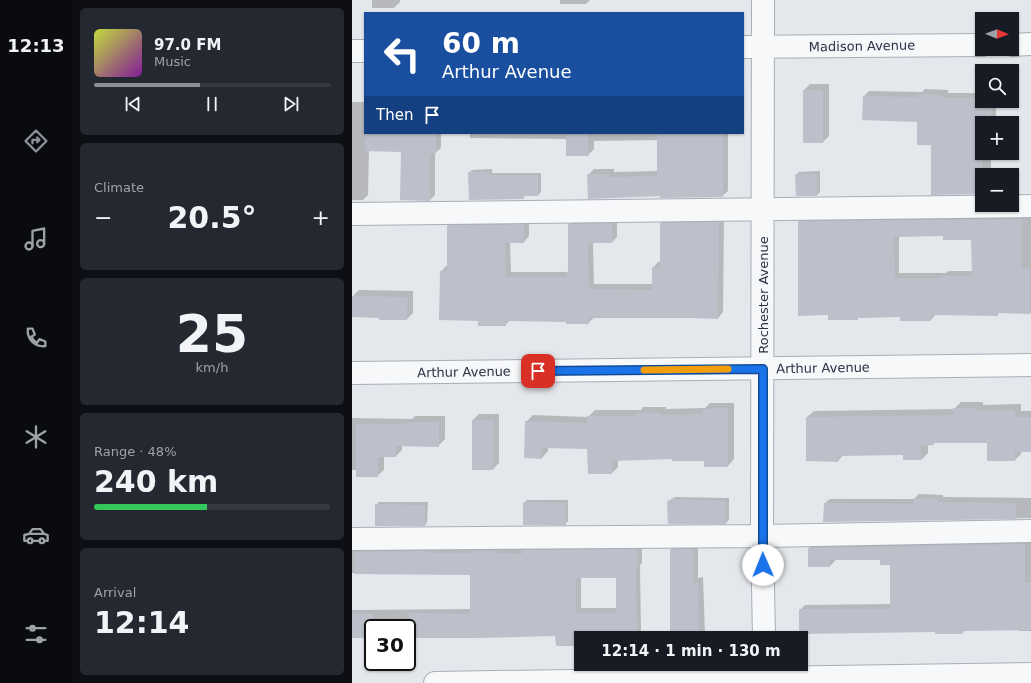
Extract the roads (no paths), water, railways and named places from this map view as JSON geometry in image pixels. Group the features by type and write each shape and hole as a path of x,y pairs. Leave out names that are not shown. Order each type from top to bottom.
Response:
{"street":[{"name":"Rochester Avenue","path":"763,0 753,47 763,208 762,536 764,631"},
{"path":"1019,44 1031,44"},
{"name":"Madison Avenue","path":"753,47 975,45"},
{"path":"352,51 364,51"},
{"path":"352,214 1031,206"},
{"name":"Arthur Avenue","path":"352,373 1031,365"},
{"path":"352,539 762,536 1031,531"},
{"path":"435,683 765,675 1031,674"}]}
